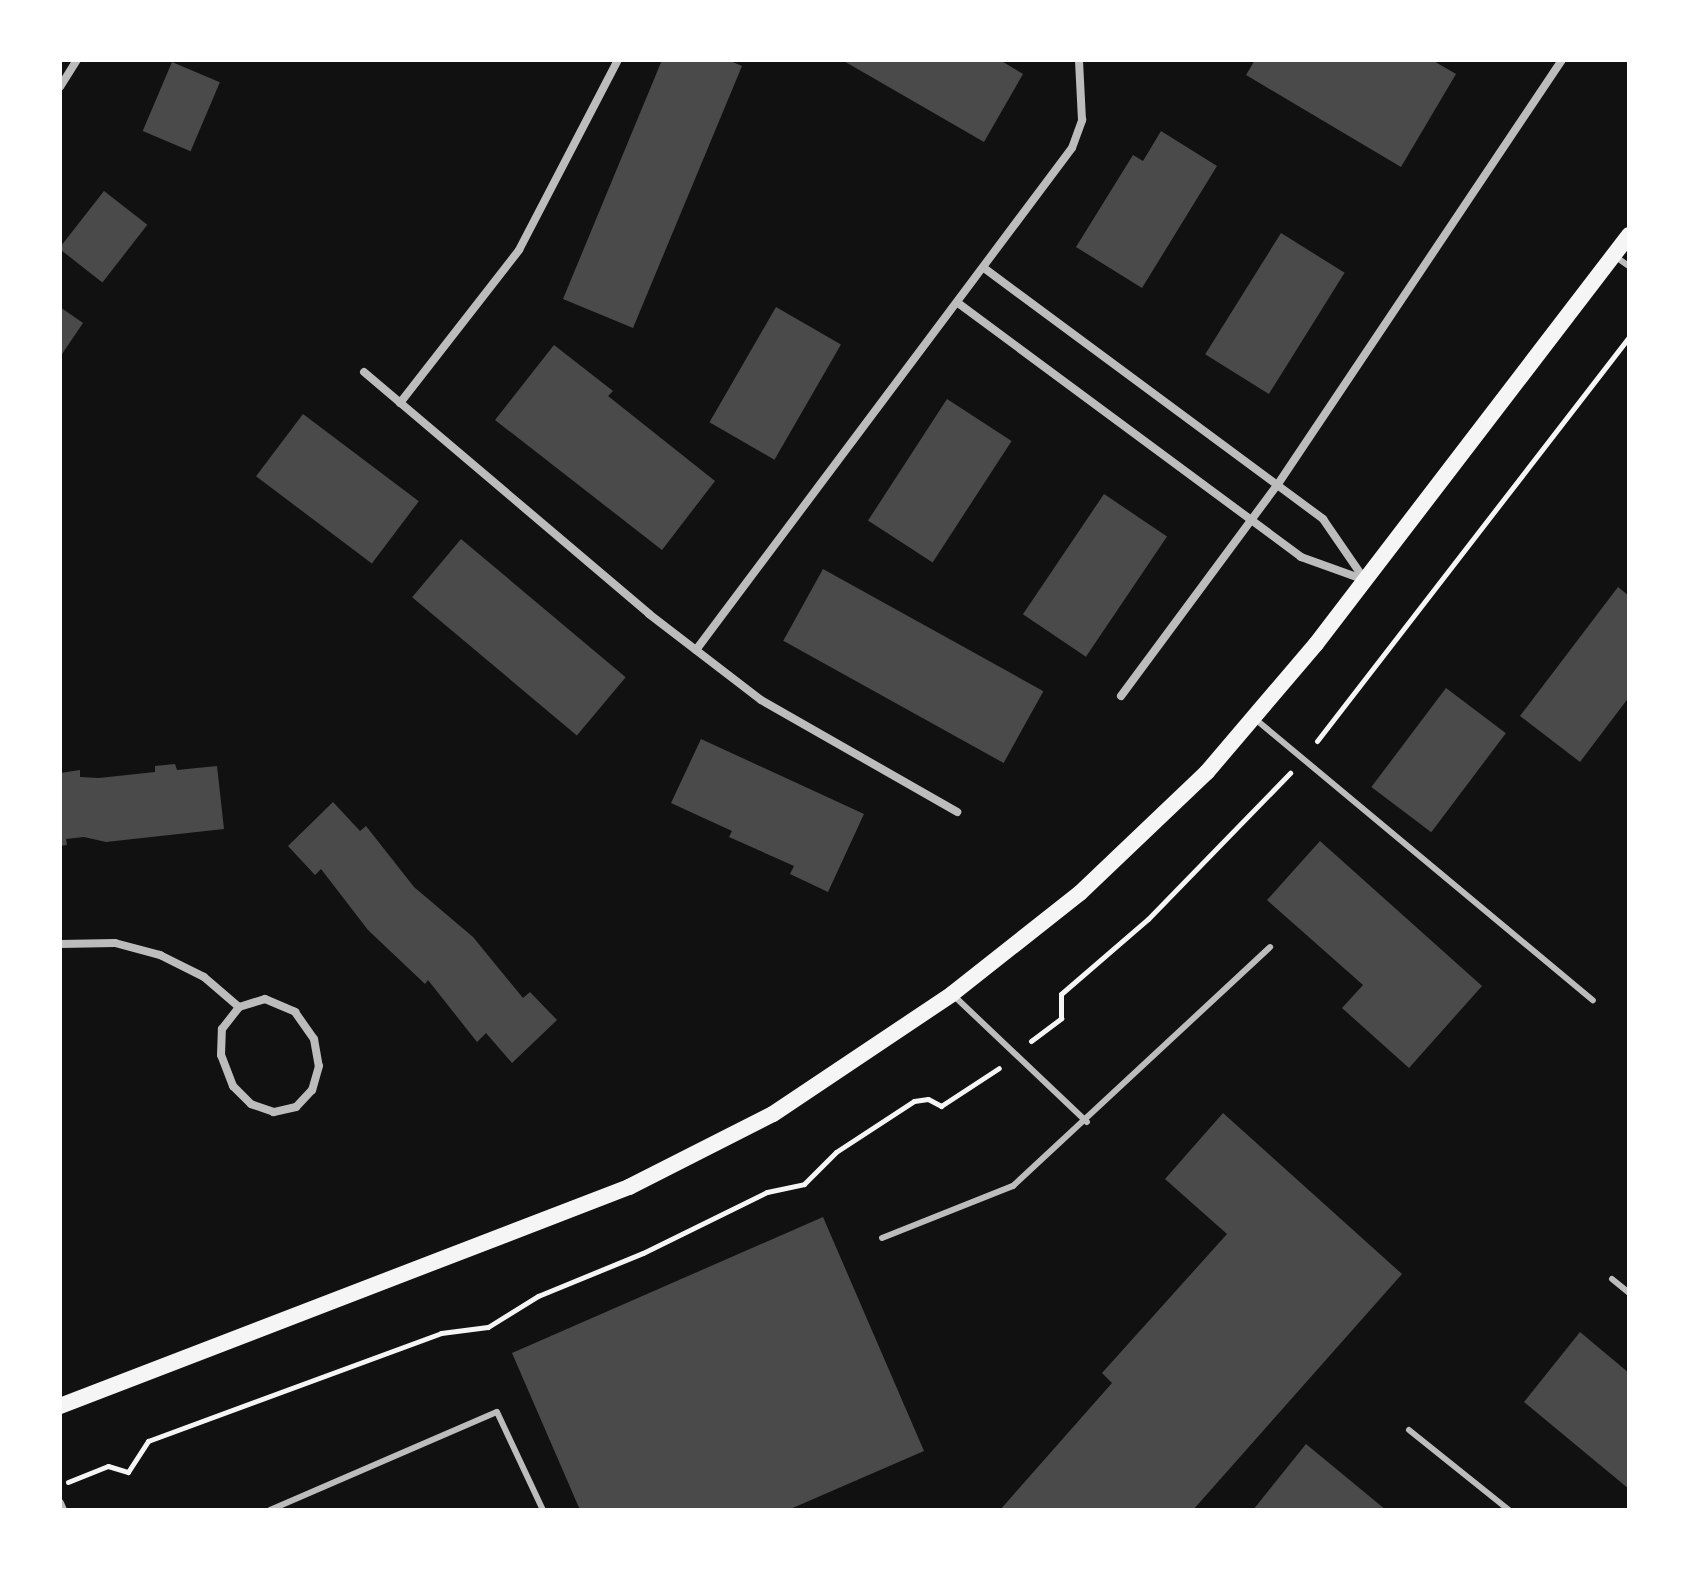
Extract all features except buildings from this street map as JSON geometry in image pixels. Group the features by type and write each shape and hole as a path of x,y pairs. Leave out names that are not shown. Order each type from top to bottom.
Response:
{"main road":[{"path":"60,1406 629,1187 773,1114 952,994 1103,872 1254,718 1366,581 1629,235"}],"street":[{"path":"60,87 77,60"},
{"path":"400,403 519,250 618,60"},
{"path":"696,650 1072,148 1082,120 1079,60"},
{"path":"1121,696 1278,484 1562,60"},
{"path":"984,268 1323,519 1366,581"},
{"path":"958,303 1301,557 1366,581"},
{"path":"364,372 696,650 761,700 957,812"},
{"path":"60,944 115,943 160,955 204,977 239,1007"},
{"path":"265,999 295,1012 314,1039 319,1066 312,1090 296,1107 274,1112 251,1104 233,1086 221,1055 222,1029 239,1007 265,999"},
{"path":"60,1503 63,1510"}],"lane":[{"path":"1613,255 1629,266"},
{"path":"1254,718 1593,1000"},
{"path":"882,1238 1013,1186 1087,1122 1270,947"},
{"path":"952,994 1087,1122"},
{"path":"1612,1279 1629,1293"},
{"path":"270,1510 497,1412 543,1510"},
{"path":"1409,1430 1509,1510"}],"path":[{"path":"1053,1022 1061,1018 1061,994 1148,919 1303,758 1629,337"},
{"path":"60,1485 108,1466 128,1472 148,1441 441,1333 488,1327 538,1296 643,1253 767,1192 804,1184 836,1152 914,1101 928,1099 941,1106 994,1072"}]}
